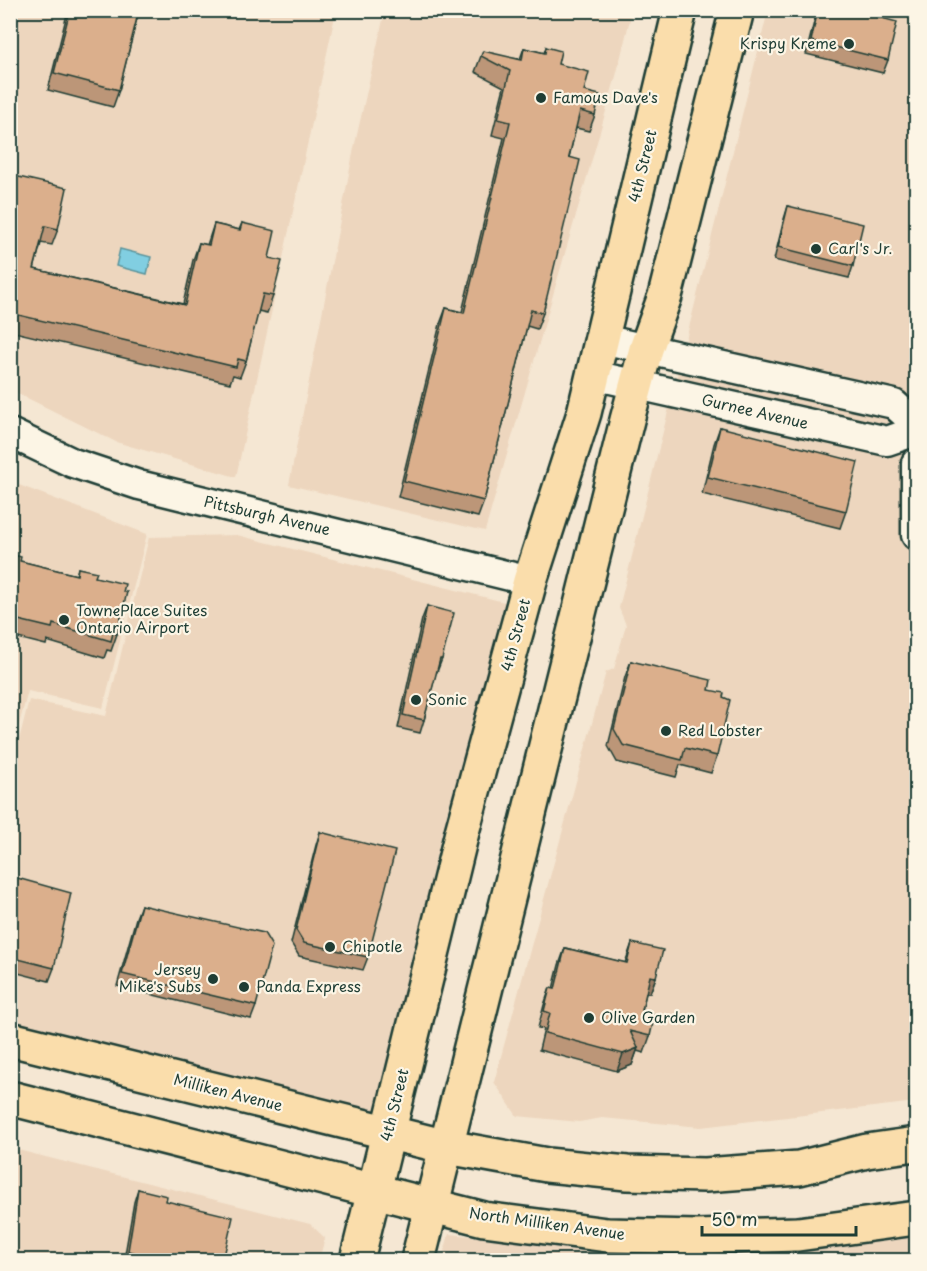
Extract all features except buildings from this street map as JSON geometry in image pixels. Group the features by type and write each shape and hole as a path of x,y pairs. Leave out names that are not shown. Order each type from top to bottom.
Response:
{"main road":[{"name":"4th Street","path":"357,1260 462,832 530,581 593,375 680,10"},
{"path":"418,1260 430,1204 447,1147 637,384 646,349 665,296 737,10"},
{"name":"Milliken Avenue","path":"10,1038 447,1147"},
{"path":"10,1098 430,1204"},
{"path":"447,1147 547,1165 627,1173 705,1175 799,1168 867,1151 916,1144"},
{"name":"North Milliken Avenue","path":"430,1204 484,1219 607,1235 697,1237 798,1234 916,1218"}],"street":[{"path":"602,339 894,404 916,424"},
{"name":"Gurnee Avenue","path":"593,375 887,441 916,431"},
{"name":"Pittsburgh Avenue","path":"10,434 74,463 139,485 530,581"},
{"path":"916,463 916,535"}],"shaded area":[{"path":"10,11 336,11 236,477 116,442 11,390"},
{"path":"385,11 632,11 616,76 485,531 289,485 354,148"},
{"path":"768,11 916,11 916,1102 701,1127 602,1118 579,1122 517,1116 494,1082 606,672 614,669 626,625 619,608"},
{"path":"11,482 147,534 103,708 28,691 11,754"},
{"path":"237,535 512,604 376,1113 11,1026 11,759 14,760 29,700 106,716 149,537"},
{"path":"10,1148 310,1224 325,1238 319,1260 11,1260"},
{"path":"449,1234 631,1251 795,1252 916,1237 916,1260 442,1260"}],"water":[{"path":"120,249 151,257 147,274 116,266"}],"place":[{"name":"Krispy Kreme","path":"849,44"},
{"name":"Famous Dave's","path":"541,98"},
{"name":"Carl's Jr.","path":"816,249"},
{"name":"TownePlace Suites Ontario Airport","path":"64,620"},
{"name":"Sonic","path":"416,700"},
{"name":"Red Lobster","path":"666,731"},
{"name":"Chipotle","path":"330,947"},
{"name":"Jersey Mike's Subs","path":"213,979"},
{"name":"Panda Express","path":"244,987"},
{"name":"Olive Garden","path":"589,1018"}]}
